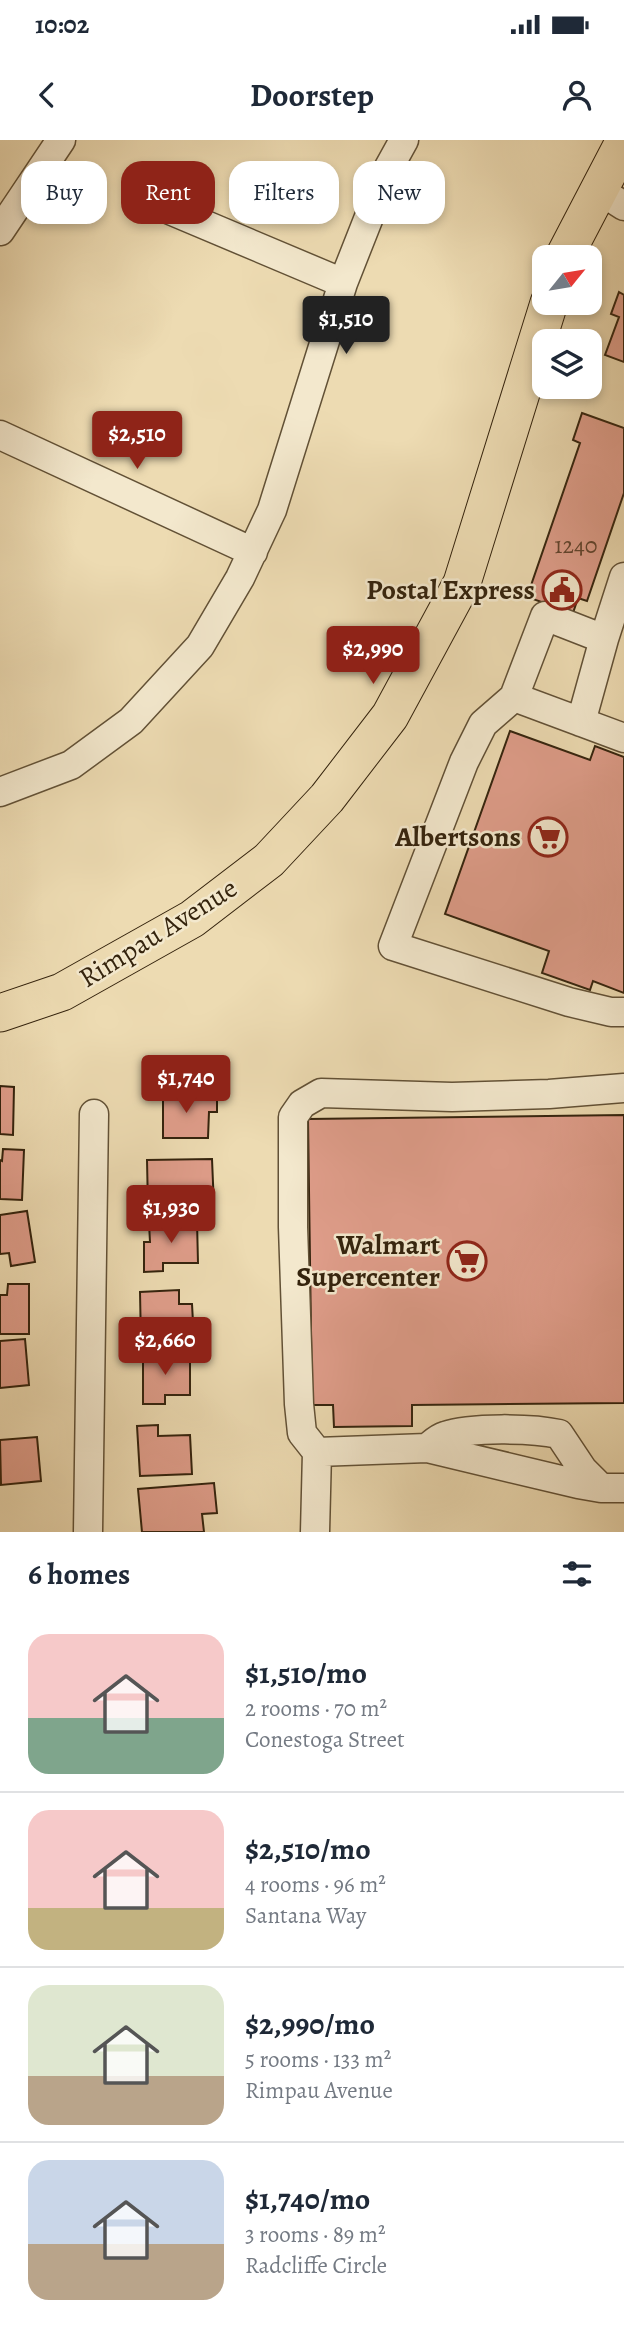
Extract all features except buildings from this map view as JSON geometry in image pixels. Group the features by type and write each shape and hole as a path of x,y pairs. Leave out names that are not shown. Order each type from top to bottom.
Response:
{"main road":[{"path":"574,245 612,198 624,142"},
{"name":"Rimpau Avenue","path":"0,1013 62,992 192,919 269,860 335,788 390,716 462,583 544,315"}],"street":[{"path":"0,231 61,140"},
{"path":"0,792 71,765 131,721 200,646 253,552 272,510 344,283 388,169 404,140"},
{"path":"204,224 344,283"},
{"path":"0,435 253,552"},
{"path":"581,722 624,577"},
{"path":"604,639 545,616 514,697 483,724 464,762 393,946 569,1002 611,1012 624,1012"},
{"path":"514,697 624,738"},
{"path":"315,1532 317,1452 302,1433 299,1404 293,1117 302,1104 321,1093 452,1097 624,1088"},
{"path":"88,1532 94,1114"},
{"path":"427,1448 444,1436 474,1431 544,1430 559,1434 583,1470 612,1488"},
{"path":"317,1452 427,1448 612,1488"}],"place":[{"name":"Postal Express","path":"562,590"},
{"name":"Albertsons","path":"548,837"},
{"name":"Walmart Supercenter","path":"467,1261"}]}
